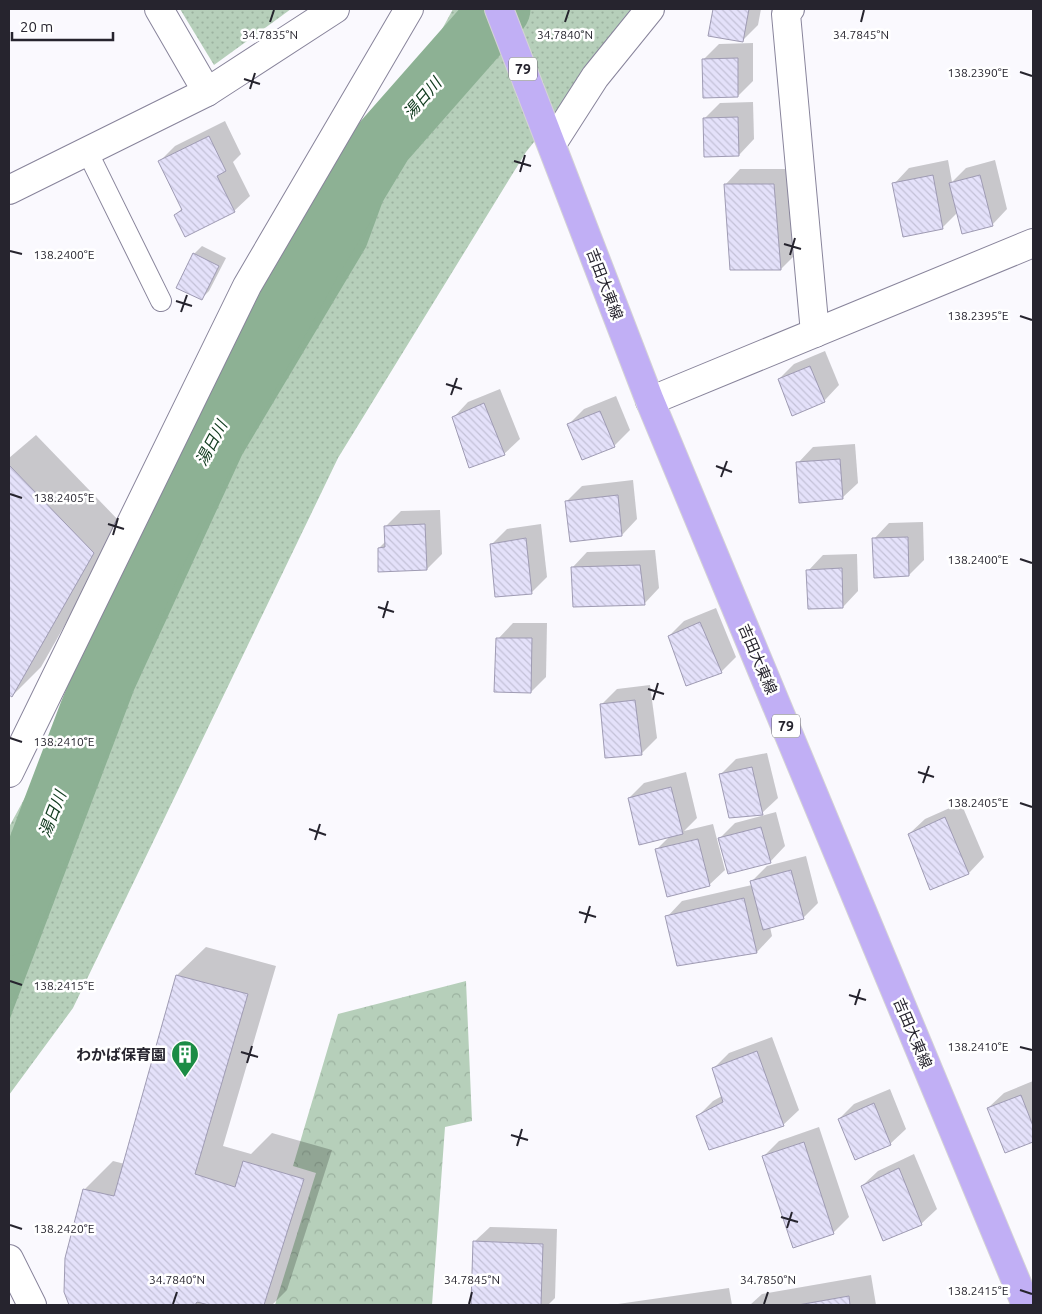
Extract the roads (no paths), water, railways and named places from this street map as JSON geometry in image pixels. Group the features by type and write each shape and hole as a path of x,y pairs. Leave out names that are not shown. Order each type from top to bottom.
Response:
{"main road":[{"name":"吉田大東線","path":"499,9 650,401 1026,1305"}],"street":[{"path":"159,9 207,92"},
{"path":"9,190 207,92 335,9"},
{"path":"11,764 247,286 409,9"},
{"path":"549,136 650,9"},
{"path":"790,9 786,14 815,333"},
{"path":"650,401 1033,243"},
{"path":"9,1258 32,1305"}],"lane":[{"path":"87,151 161,301"}],"waterway":[{"name":"湯日川","path":"9,925 89,714 153,557 211,443 312,260 383,142 500,9"}],"place":[{"name":"わかば保育園","path":"185,1078"}]}
